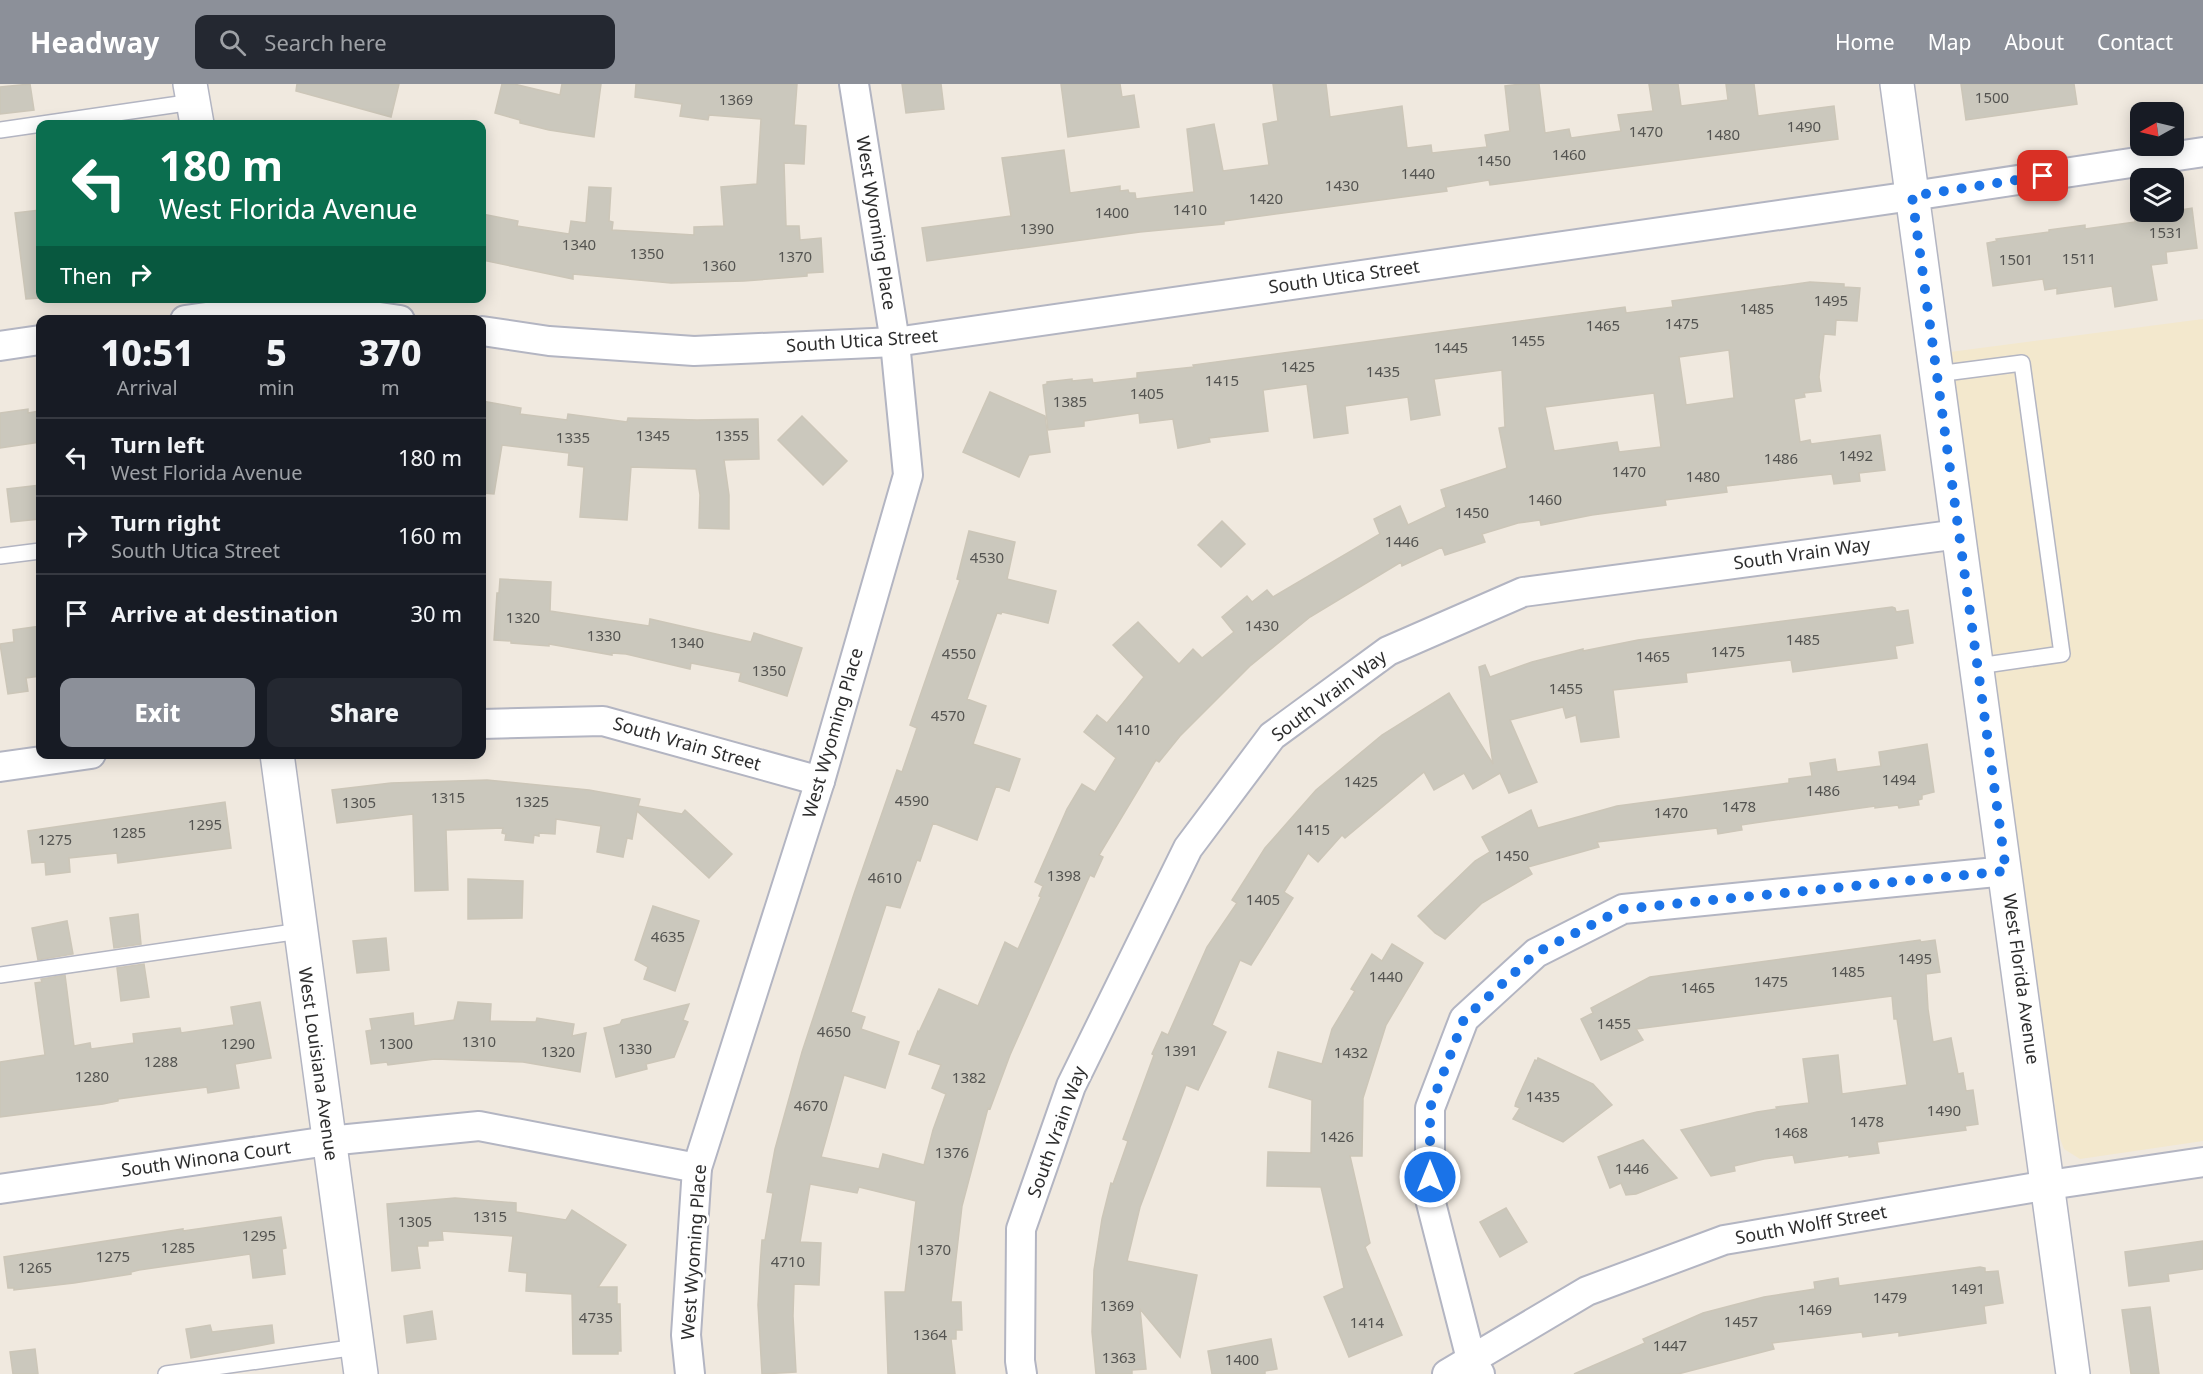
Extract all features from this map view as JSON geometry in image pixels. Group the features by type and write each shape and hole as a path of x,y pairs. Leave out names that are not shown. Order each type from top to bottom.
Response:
{"street":[{"name":"West Wyoming Place","path":"690,1374 686,1335 697,1168 820,781 908,475 895,342 854,84"},
{"name":"West Florida Avenue","path":"1897,84 2073,1374"},
{"name":"South Utica Street","path":"486,332 549,340 694,351 895,342 2203,152"},
{"path":"206,315 227,310 326,309 366,315"},
{"path":"0,345 36,340"},
{"name":"South Vrain Way","path":"1022,1374 1020,1361 1021,1229 1071,1086 1188,848 1272,736 1388,651 1523,592 1959,534"},
{"name":"South Vrain Street","path":"486,724 603,721 820,781"},
{"path":"0,767 57,759"},
{"name":"West Louisiana Avenue","path":"278,759 359,1361"},
{"path":"1476,1367 1430,1199 1430,1108 1464,1019 1536,953 1623,909 2006,871"},
{"name":"South Winona Court","path":"0,1189 328,1141 479,1126 697,1168"},
{"name":"South Wolff Street","path":"1447,1374 1476,1367 1587,1291 1724,1240 2049,1185 2203,1162"}],"lane":[{"path":"71,120 193,103"},
{"path":"0,130 36,125"},
{"path":"1937,374 2022,363 2024,375 2062,654 1978,666"},
{"path":"0,556 36,552"},
{"path":"0,975 300,931"},
{"path":"166,1374 359,1361"}],"shaded area":[{"path":"2203,319 2203,1141 2080,1159 2064,1149 2059,1136 1950,352"}],"building":[{"path":"30,84 34,110 0,114 0,87"},
{"path":"297,84 399,84 391,117 296,91"},
{"path":"502,84 514,84 560,95 562,84 601,84 594,137 520,123 520,120 495,113"},
{"path":"636,84 797,84 794,125 806,126 804,164 784,163 786,226 799,226 800,240 821,238 823,272 807,273 807,276 744,281 671,283 573,274 573,279 486,261 486,215 518,221 517,226 569,234 571,221 586,223 589,187 611,188 609,221 613,222 612,230 694,235 694,227 724,226 721,187 757,184 761,119 709,115 708,120 680,116 682,104 635,97"},
{"path":"902,84 941,84 944,109 906,113"},
{"path":"1061,84 1120,84 1122,97 1134,95 1139,127 1068,137"},
{"path":"1273,84 1326,84 1330,117 1402,106 1407,148 1431,145 1432,153 1487,147 1485,135 1510,131 1505,86 1521,84 1539,84 1545,133 1569,129 1571,138 1621,131 1618,115 1653,111 1649,84 1678,84 1681,106 1728,100 1726,84 1754,84 1758,116 1834,106 1838,139 1490,185 1489,180 1446,187 1447,191 1224,221 1224,224 1140,232 927,261 922,228 1011,216 1002,158 1064,150 1070,193 1120,186 1120,191 1128,190 1129,193 1135,193 1136,199 1194,192 1187,129 1214,124 1223,171 1269,165 1263,124 1278,121"},
{"path":"1961,84 2074,84 2077,104 1966,120"},
{"path":"2192,208 2197,248 2166,252 2167,263 2151,265 2157,300 2115,307 2112,286 2057,294 2057,288 2045,290 2043,279 1993,286 1987,243 1997,241 1996,239 2085,225 2085,229 2135,222 2184,222 2184,209"},
{"path":"36,210 36,298 26,299 15,213"},
{"path":"1810,282 1844,284 1844,287 1860,288 1857,321 1836,320 1835,335 1824,334 1819,377 1821,391 1804,393 1805,397 1794,399 1800,442 1810,440 1811,444 1880,435 1885,470 1859,473 1860,481 1834,484 1832,474 1726,486 1727,492 1665,500 1666,505 1592,515 1541,525 1540,520 1518,523 1482,534 1485,542 1445,555 1442,547 1402,566 1401,562 1310,617 1250,666 1180,736 1159,762 1156,760 1099,855 1103,857 1094,877 1090,875 1010,1055 990,1109 988,1108 962,1206 951,1302 961,1302 962,1330 956,1330 956,1339 951,1339 955,1374 888,1374 885,1292 905,1292 916,1201 859,1187 857,1193 810,1184 800,1242 821,1243 819,1285 794,1284 796,1372 762,1374 758,1305 760,1267 762,1240 765,1240 773,1193 767,1192 775,1149 802,1052 854,894 897,770 902,772 917,728 910,725 960,580 957,579 969,531 1015,542 1007,579 1056,591 1048,623 1002,612 997,613 967,699 986,706 973,744 1020,759 1009,791 996,786 977,840 933,823 900,908 886,905 851,1012 865,1017 861,1029 899,1042 885,1088 844,1075 821,1157 879,1169 883,1154 924,1165 946,1094 932,1088 941,1065 909,1054 939,989 978,1006 1005,942 1018,949 1041,897 1039,896 1043,886 1035,882 1067,809 1082,784 1095,792 1116,758 1084,732 1097,715 1107,723 1144,677 1113,645 1138,622 1179,664 1193,649 1202,658 1234,632 1222,617 1247,596 1252,602 1267,590 1273,597 1380,534 1374,519 1400,506 1408,525 1446,507 1441,490 1507,468 1499,428 1505,427 1502,370 1434,379 1440,415 1411,420 1408,397 1345,406 1348,433 1314,438 1307,384 1263,390 1268,431 1209,438 1210,442 1178,448 1173,419 1140,423 1139,413 1084,421 1084,426 1048,430 1043,385 1047,382 1072,379 1072,381 1092,379 1093,383 1137,378 1137,373 1625,307 1626,313 1673,307 1672,301","holes":["1729,350 1734,398 1686,405 1679,357","1654,393 1661,447 1619,452 1617,442 1554,451 1545,407"]},
{"path":"990,392 1045,416 1050,452 1029,455 1019,477 963,452"},
{"path":"486,402 521,408 520,414 567,420 568,414 627,422 628,418 758,419 759,459 724,460 729,495 729,529 699,528 700,495 696,469 631,467 627,520 580,517 584,467 568,465 569,453 502,445 494,494 486,493"},
{"path":"28,409 28,413 36,412 36,443 0,448 0,413"},
{"path":"802,416 847,461 823,485 778,440"},
{"path":"36,485 36,519 11,522 7,489"},
{"path":"1222,521 1245,544 1221,567 1198,545"},
{"path":"500,579 551,582 550,611 649,626 650,619 751,642 754,633 802,648 787,696 739,681 741,673 691,663 690,669 626,654 612,653 612,655 549,644 549,646 494,640"},
{"path":"1892,607 1896,612 1908,610 1913,643 1895,646 1897,658 1793,672 1791,660 1686,673 1687,682 1613,690 1619,737 1581,742 1576,715 1566,718 1563,707 1510,720 1537,782 1509,793 1500,773 1473,789 1464,773 1434,790 1424,772 1345,838 1342,835 1318,862 1308,853 1284,892 1293,898 1251,965 1240,960 1212,1025 1226,1032 1198,1090 1186,1085 1140,1207 1127,1261 1197,1275 1180,1357 1140,1309 1146,1369 1132,1370 1132,1374 1096,1374 1092,1332 1094,1270 1102,1219 1111,1183 1113,1184 1128,1141 1123,1139 1154,1055 1152,1054 1162,1032 1168,1035 1207,947 1237,903 1232,900 1265,848 1316,790 1382,735 1449,693 1493,764 1479,667 1485,665 1490,677 1532,662 1583,649 1583,651 1638,640"},
{"path":"36,627 36,677 26,678 28,691 8,694 0,644 14,642 13,630"},
{"path":"1927,744 1934,792 1922,795 1922,799 1918,800 1919,805 1899,808 1898,805 1875,808 1875,806 1754,823 1741,825 1742,830 1718,834 1717,828 1597,842 1599,847 1528,867 1532,874 1482,903 1445,939 1435,933 1418,916 1475,861 1490,852 1482,837 1531,810 1538,828 1617,806 1789,783 1789,779 1812,776 1810,763 1835,759 1837,772 1881,766 1879,752"},
{"path":"487,780 589,790 640,799 638,806 682,814 685,810 732,854 709,878 637,811 632,839 627,838 623,857 597,852 601,826 556,819 555,834 534,835 533,843 505,840 506,834 502,833 503,828 446,830 448,890 415,891 413,814 337,823 332,790 391,783"},
{"path":"225,802 231,848 118,863 117,853 69,858 70,872 46,875 45,862 32,863 28,831"},
{"path":"468,879 523,881 522,918 468,919"},
{"path":"653,906 699,921 675,991 644,979 648,967 635,960"},
{"path":"138,914 141,944 114,948 110,918"},
{"path":"67,921 73,954 38,960 32,928"},
{"path":"386,938 389,970 357,973 353,941"},
{"path":"1920,940 1921,942 1935,940 1940,972 1926,974 1933,1042 1951,1038 1958,1074 1963,1073 1966,1091 1973,1090 1978,1124 1965,1126 1966,1130 1877,1142 1879,1153 1795,1163 1793,1155 1734,1166 1735,1171 1711,1176 1681,1130 1777,1109 1776,1107 1809,1103 1803,1059 1838,1055 1842,1094 1907,1085 1897,1019 1894,1019 1892,996 1636,1029 1643,1040 1601,1060 1581,1019 1593,1013 1591,1008 1650,977"},
{"path":"1392,944 1423,963 1386,1025 1363,1098 1362,1156 1350,1156 1370,1243 1365,1247 1402,1335 1349,1357 1324,1297 1344,1288 1321,1187 1267,1186 1268,1152 1311,1153 1312,1100 1269,1087 1278,1052 1322,1064 1332,1029 1355,991 1351,989 1372,954 1382,961"},
{"path":"144,964 149,997 121,1001 117,968"},
{"path":"65,975 74,1046 90,1043 91,1049 134,1043 133,1034 180,1028 181,1033 234,1025 231,1007 260,1002 271,1058 235,1064 239,1088 208,1093 207,1087 118,1099 118,1101 103,1104 0,1117 0,1062 45,1055 35,983 42,982 41,979"},
{"path":"458,1002 491,1004 490,1021 536,1022 537,1018 574,1024 572,1036 586,1033 580,1072 523,1062 435,1059 388,1065 387,1062 371,1064 366,1031 372,1030 370,1019 413,1013 414,1026 454,1020"},
{"path":"689,1004 683,1020 688,1022 674,1057 646,1064 647,1069 616,1077 604,1028 620,1024 622,1020"},
{"path":"1538,1058 1593,1084 1612,1105 1563,1142 1513,1119 1520,1108 1515,1106 1516,1102"},
{"path":"1643,1140 1677,1178 1636,1194 1626,1195 1621,1183 1610,1188 1598,1157"},
{"path":"455,1198 516,1203 516,1212 566,1220 572,1210 626,1245 598,1287 617,1287 617,1304 620,1304 621,1351 618,1351 618,1354 573,1354 572,1294 526,1291 527,1273 509,1271 513,1236 442,1231 443,1240 428,1241 428,1246 417,1246 420,1268 392,1271 387,1204"},
{"path":"1506,1208 1527,1242 1500,1257 1480,1222"},
{"path":"281,1217 286,1248 282,1249 285,1274 253,1278 250,1254 139,1270 131,1274 74,1283 14,1290 14,1288 8,1288 4,1257 183,1229 183,1231"},
{"path":"2203,1241 2203,1269 2168,1274 2169,1281 2129,1286 2125,1252"},
{"path":"1985,1268 1985,1272 1998,1271 2003,1303 1984,1306 1986,1323 1899,1336 1899,1332 1863,1337 1862,1332 1772,1343 1774,1349 1678,1374 1574,1374 1645,1343 1643,1339 1703,1313 1764,1297 1815,1289 1814,1282 1838,1278 1839,1286"},
{"path":"2150,1307 2159,1374 2131,1374 2122,1310"},
{"path":"432,1311 436,1339 407,1343 404,1316"},
{"path":"210,1325 212,1332 272,1325 274,1343 191,1358 186,1329"},
{"path":"1271,1339 1277,1369 1265,1371 1265,1374 1212,1374 1208,1351"},
{"path":"35,1349 38,1374 13,1374 10,1352"}],"route":[{"path":"1430,1177 1430,1108 1464,1019 1536,953 1623,909 2006,871 1912,196 2043,176"}]}
